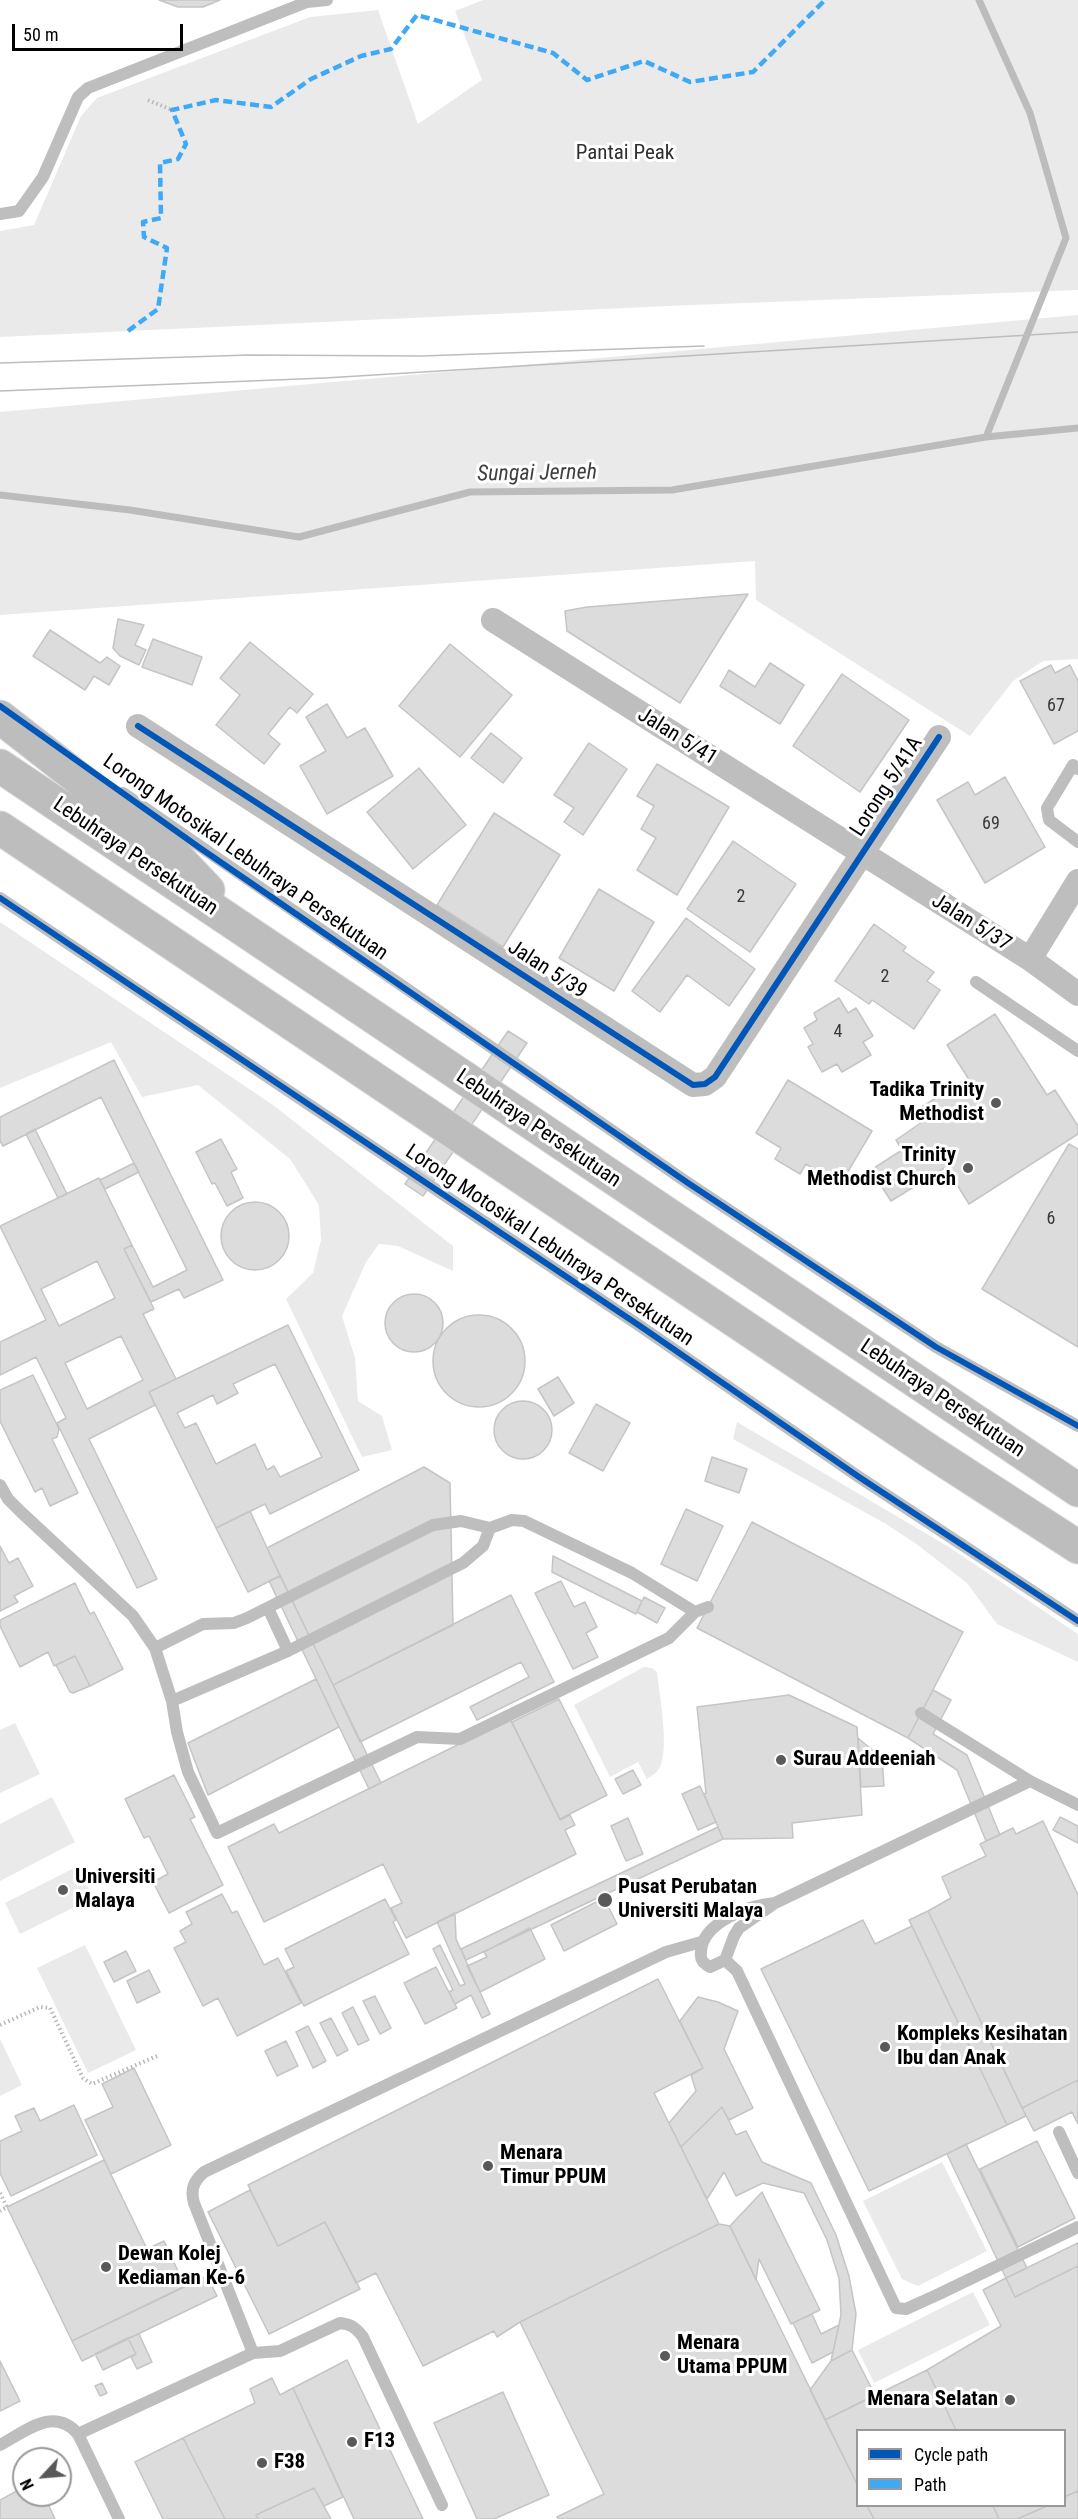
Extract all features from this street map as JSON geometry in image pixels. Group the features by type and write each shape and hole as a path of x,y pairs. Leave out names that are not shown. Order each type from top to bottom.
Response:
{"highway":[{"path":"0,717 185,849 249,934"},
{"name":"Lebuhraya Persekutuan","path":"0,766 1078,1490"},
{"path":"0,828 911,1439 1078,1547"}],"street":[{"name":"Jalan 5/41","path":"493,620 862,855"},
{"name":"Jalan 5/39","path":"138,726 693,1085 705,1084 715,1077 862,855"},
{"name":"Lorong 5/41A","path":"862,855 939,737"},
{"name":"Jalan 5/37","path":"862,855 1030,959 1078,994"},
{"path":"1030,959 1078,881"}],"lane":[{"path":"0,214 19,211 43,177 78,97 88,88 307,2 327,0"},
{"name":"Lorong Motosikal Lebuhraya Persekutuan","path":"0,706 185,849 936,1347 1078,1425"},
{"path":"1076,764 1049,802 1047,814 1054,825 1078,842"},
{"name":"Lorong Motosikal Lebuhraya Persekutuan","path":"0,898 631,1320 859,1477 1078,1621"},
{"path":"976,982 1078,1051"},
{"path":"0,1485 8,1499 21,1512 134,1616 155,1648 172,1701 177,1732 189,1772 217,1833 417,1737 460,1739 669,1638 695,1612 708,1607"},
{"path":"155,1648 203,1624 234,1623 268,1608 433,1525 462,1521 490,1528 512,1520 524,1521 632,1574 695,1612"},
{"path":"172,1701 288,1651 463,1563 483,1546 490,1528"},
{"path":"268,1608 288,1651"},
{"path":"921,1713 1030,1781 1078,1805"},
{"path":"776,1903 760,1904 719,1923 706,1934 701,1942 700,1958 710,1967 725,1960 739,1928 776,1903 1030,1781"},
{"path":"253,2353 194,2203 192,2194 197,2178 204,2172 666,1952 701,1942"},
{"path":"725,1960 737,1971 896,2308 906,2309 939,2295 1078,2227"},
{"path":"1059,2132 1078,2173"},
{"path":"78,2434 253,2353 284,2349 340,2323 349,2324 363,2337 442,2505"},
{"path":"0,2445 41,2423 64,2422 78,2434 119,2519"}],"path":[{"path":"148,100 172,110"},
{"path":"0,2025 40,2007 50,2007 83,2078 92,2084 157,2055"},
{"path":"0,2193 7,2207 0,2211"}],"green space":[{"name":"Pantai Peak","path":"483,0 1078,0 1078,290 668,306 0,337 0,231 34,225 81,116 97,98 310,17 378,10 418,124 482,80 455,11"},
{"path":"1078,315 1078,659 1043,661 1013,681 970,736 756,600 755,561 0,615 0,412"},
{"path":"0,922 273,1105 453,1246 453,1271 398,1246 379,1244 366,1262 342,1316 355,1358 358,1401 382,1416 392,1450 362,1457 286,1299 313,1273 321,1240 319,1205 290,1159 198,1085 142,1097 111,1042 0,1088"},
{"path":"737,1422 949,1547 1078,1634 1078,1662 997,1624 967,1583 915,1543 886,1524 733,1439"},
{"path":"644,1667 652,1668 657,1672 664,1737 662,1762 657,1771 647,1779 638,1762 610,1777 574,1705"},
{"path":"15,1723 40,1774 0,1793 0,1730"},
{"path":"52,1797 75,1842 0,1881 0,1824"},
{"path":"78,1866 93,1898 20,1934 5,1903"},
{"path":"85,1945 136,2050 88,2073 37,1968"},
{"path":"0,2039 22,2085 0,2096"},
{"path":"942,2162 987,2251 918,2286 902,2279 863,2201"},
{"path":"973,2292 990,2325 874,2383 858,2350"}],"building":[{"path":"159,0 220,0 203,7 178,7"},
{"path":"748,594 680,703 567,631 565,611 587,607"},
{"path":"118,619 144,625 135,645 146,650 139,665 120,656 113,648"},
{"path":"50,630 100,663 107,657 120,666 109,685 94,676 85,690 33,656"},
{"path":"153,639 202,657 192,685 142,667"},
{"path":"250,642 313,694 297,713 290,707 268,734 280,744 264,764 216,725 240,695 220,678"},
{"path":"450,644 512,695 460,757 399,706"},
{"path":"770,663 804,685 780,724 720,686 729,670 755,687"},
{"path":"1051,665 1055,673 1070,665 1078,681 1078,731 1054,744 1020,681"},
{"path":"842,674 909,720 860,792 793,746"},
{"path":"327,704 347,738 365,728 393,776 327,814 300,766 326,751 306,717"},
{"path":"491,733 522,758 503,783 471,758"},
{"path":"589,743 627,769 583,835 564,822 574,808 554,795"},
{"path":"657,764 729,807 677,895 637,870 656,838 641,829 654,806 637,796"},
{"path":"419,768 466,825 413,869 367,812"},
{"path":"1005,777 1045,847 985,883 937,800 968,782 975,795"},
{"path":"494,813 560,855 503,947 437,905"},
{"path":"733,841 796,884 750,952 687,909"},
{"path":"599,889 654,922 614,991 559,958"},
{"path":"686,918 755,969 729,1006 687,975 660,1012 632,991"},
{"path":"874,924 906,947 903,951 934,972 927,981 940,990 914,1029 872,1000 869,1004 835,981"},
{"path":"839,998 848,1013 856,1008 873,1036 863,1042 871,1055 842,1072 837,1064 822,1072 808,1047 813,1044 804,1028 817,1020 814,1013"},
{"name":"Tadika Trinity Methodist","path":"995,1014 1047,1095 1055,1090 1078,1126 1078,1134 969,1204 946,1167 891,1201 871,1170 902,1150 896,1140 922,1122 915,1111 968,1078 947,1045"},
{"path":"508,1031 527,1043 423,1196 405,1184"},
{"path":"114,1060 223,1280 184,1298 179,1289 151,1302 124,1249 132,1245 153,1287 187,1270 101,1097 3,1146 0,1141 0,1117"},
{"path":"788,1080 872,1131 840,1185 806,1164 800,1174 775,1159 781,1148 756,1133"},
{"path":"35,1129 67,1194 58,1198 26,1134"},
{"path":"221,1139 237,1169 231,1172 243,1198 227,1206 215,1183 212,1184 196,1152"},
{"path":"1069,1144 1078,1149 1078,1347 982,1289"},
{"path":"134,1163 139,1172 105,1189 100,1180"},
{"path":"99,1178 132,1245 124,1249 154,1309 143,1314 176,1379 149,1392 155,1405 89,1439 157,1579 137,1588 57,1423 66,1418 36,1357 0,1375 0,1342 46,1320 0,1226","holes":["97,1261 115,1298 59,1326 41,1289","121,1336 143,1380 87,1409 65,1363"]},
{"path":"255,1202 268,1205 279,1212 286,1223 289,1236 286,1249 279,1260 268,1267 255,1270 242,1267 231,1260 224,1249 221,1236 224,1223 231,1212 242,1205"},
{"path":"408,1294 420,1294 435,1302 443,1317 443,1329 435,1344 420,1352 408,1352 393,1344 385,1329 385,1317 393,1302"},
{"path":"479,1315 497,1318 512,1328 522,1343 525,1361 522,1379 512,1394 497,1404 479,1407 461,1404 446,1394 436,1379 433,1361 436,1343 446,1328 461,1318"},
{"path":"288,1325 359,1470 270,1514 265,1504 216,1528 149,1392","holes":["275,1364 322,1457 280,1477 274,1466 267,1470 255,1444 216,1464 196,1423 185,1428 177,1413 213,1395 217,1404 238,1393 233,1384"]},
{"path":"33,1375 59,1429 57,1437 52,1439 78,1493 50,1506 42,1488 35,1492 0,1421 0,1390"},
{"path":"558,1377 574,1403 554,1416 538,1389"},
{"path":"517,1401 529,1401 544,1409 552,1424 552,1436 544,1451 529,1459 517,1459 502,1451 494,1436 494,1424 502,1409"},
{"path":"596,1404 630,1423 603,1471 569,1453"},
{"path":"712,1457 747,1469 739,1493 705,1481"},
{"path":"424,1467 450,1483 453,1625 333,1685 267,1548"},
{"path":"686,1509 723,1526 697,1581 661,1564"},
{"path":"250,1511 280,1576 248,1592 216,1528"},
{"path":"752,1522 963,1632 908,1738 697,1628"},
{"path":"0,1546 9,1563 18,1558 33,1586 14,1596 18,1602 0,1611"},
{"path":"553,1556 642,1601 636,1614 552,1572"},
{"path":"280,1576 381,1783 369,1789 269,1581"},
{"path":"561,1581 574,1607 585,1602 597,1627 586,1633 598,1657 573,1669 535,1593"},
{"path":"75,1583 90,1614 94,1612 123,1669 90,1686 75,1656 54,1666 48,1652 20,1667 0,1626 0,1620"},
{"path":"511,1595 554,1682 477,1720 470,1707 529,1677 521,1662 360,1742 333,1685"},
{"path":"644,1597 665,1608 657,1623 637,1612"},
{"path":"75,1656 90,1686 73,1693 70,1692 56,1665"},
{"path":"316,1679 339,1727 208,1795 188,1743"},
{"path":"933,1690 951,1700 933,1734 967,1755 1000,1835 986,1841 957,1770 908,1738"},
{"name":"Surau Addeeniah","path":"789,1695 857,1727 862,1815 792,1823 793,1838 723,1839 704,1794 706,1793 697,1707"},
{"path":"559,1699 607,1795 560,1819 512,1722"},
{"path":"510,1719 560,1820 570,1815 575,1825 565,1830 576,1854 406,1938 391,1908 402,1903 383,1864 264,1922 228,1847 274,1824 279,1833"},
{"path":"858,1738 882,1758 884,1786 861,1787"},
{"path":"633,1770 641,1785 623,1794 615,1779"},
{"path":"174,1775 195,1817 190,1819 223,1885 169,1913 153,1882 168,1874 149,1836 144,1838 125,1799"},
{"path":"700,1786 716,1822 698,1830 682,1794"},
{"path":"1060,1817 1078,1826 1078,1843 1053,1830"},
{"path":"628,1818 643,1854 626,1861 611,1826"},
{"path":"1043,1821 1078,1895 1078,2080 1022,2108 928,1911 951,1898 942,1877 986,1856 980,1844 1013,1828 1016,1834"},
{"path":"718,1827 723,1839 466,1960 461,1949"},
{"path":"222,1894 232,1913 237,1911 264,1965 278,1958 301,2003 237,2036 218,1998 203,2006 174,1948 186,1942 180,1931 192,1924 186,1912"},
{"path":"604,1898 617,1924 564,1951 551,1925"},
{"path":"385,1899 396,1920 393,1922 409,1954 304,2006 286,1971 294,1967 285,1949"},
{"path":"928,1911 1026,2116 1007,2125 909,1920"},
{"path":"455,1913 456,1939 490,2014 482,2018 471,1995 455,2004 449,1992 453,1990 433,1949 440,1945 460,1986 465,1984 437,1922"},
{"name":"Kompleks Kesihatan Ibu dan Anak","path":"863,1920 875,1944 912,1926 1007,2125 869,2191 761,1969"},
{"path":"530,1928 545,1959 480,1992 467,1966 487,1957 484,1952"},
{"path":"126,1951 136,1971 114,1982 104,1962"},
{"path":"436,1967 457,2008 425,2024 404,1983"},
{"path":"149,1970 160,1992 137,2003 127,1981"},
{"name":"Menara Timur PPUM","path":"658,1979 703,2068 654,2093 719,2224 520,2322 497,2337 494,2331 423,2366 376,2273 356,2283 325,2222 278,2246 248,2185"},
{"path":"375,1996 391,2028 380,2034 363,2001"},
{"path":"698,1997 718,2002 738,2011 724,2049 753,2108 729,2120 722,2107 681,2147 669,2123 696,2091 691,2075 703,2068 680,2021"},
{"path":"353,2007 369,2040 358,2045 342,2013"},
{"path":"331,2018 348,2050 337,2056 320,2023"},
{"path":"308,2026 326,2061 313,2068 296,2032"},
{"path":"286,2041 298,2066 277,2076 265,2051"},
{"path":"134,2068 171,2145 111,2174 85,2120 113,2107 102,2084"},
{"path":"1078,2080 1078,2124 1072,2112 1034,2131 1022,2108"},
{"path":"74,2105 97,2155 11,2196 0,2173 0,2141 22,2131 15,2116 34,2108 40,2121"},
{"path":"722,2107 736,2135 746,2131 762,2162 811,2183 836,2235 849,2276 856,2314 852,2350 831,2361 841,2315 839,2278 827,2240 804,2193 763,2183 736,2196 724,2172 707,2199 681,2147"},
{"path":"1037,2141 1075,2218 1018,2247 980,2169"},
{"path":"966,2144 1027,2268 1006,2278 947,2154"},
{"name":"Dewan Kolej Kediaman Ke-6","path":"104,2160 147,2249 164,2241 185,2286 72,2341 7,2207"},
{"path":"250,2190 278,2246 325,2222 360,2289 269,2334 208,2212"},
{"path":"762,2192 820,2310 791,2324 759,2259 756,2280 730,2226"},
{"name":"Menara Utama PPUM","path":"719,2224 730,2226 856,2482 856,2507 868,2507 874,2519 558,2519 557,2517 604,2494 520,2322"},
{"path":"1078,2243 1078,2266 1015,2297 1006,2278"},
{"name":"Menara Selatan","path":"1078,2266 1078,2491 1066,2496 1066,2429 956,2429 927,2370 1001,2326 983,2290 1006,2278 1015,2297"},
{"path":"207,2276 217,2296 82,2361 72,2341"},
{"path":"812,2314 821,2334 839,2325 833,2352 812,2363 793,2323"},
{"path":"139,2334 152,2362 137,2369 131,2357 136,2354 128,2338"},
{"path":"128,2338 136,2354 103,2370 95,2354"},
{"path":"852,2350 875,2395 825,2420 810,2390 831,2361"},
{"name":"F13","path":"347,2360 423,2519 354,2519 293,2388"},
{"path":"0,2361 20,2401 0,2411"},
{"path":"927,2370 956,2429 856,2429 856,2482 825,2420"},
{"name":"F38","path":"272,2378 280,2395 293,2388 343,2497 324,2506 314,2488 256,2515 258,2519 225,2519 183,2438 255,2403 250,2389"},
{"path":"102,2383 107,2393 100,2396 95,2386"},
{"path":"503,2392 549,2495 494,2519 477,2519 434,2423"},
{"path":"183,2438 225,2519 163,2519 135,2462"},
{"path":"314,2488 331,2519 258,2519 256,2515"},
{"path":"1078,2491 1078,2519 1017,2519 1045,2507 1066,2507 1066,2496"},
{"path":"12,2494 12,2507 50,2507 55,2519 0,2519 0,2500"},
{"path":"868,2507 993,2507 999,2519 874,2519"},
{"path":"993,2507 1045,2507 1017,2519 999,2519"}],"waterway":[{"path":"979,0 1030,113 1066,238 986,437"},
{"name":"Sungai Jerneh","path":"0,495 130,510 299,537 470,492 672,490 986,437 1078,428"}],"tram line":[{"path":"0,391 325,378 1078,332"},
{"path":"0,363 249,355 422,356 704,346"}],"marked path":[{"path":"128,331 158,309 167,248 144,237 143,222 161,218 160,163 178,159 186,144 172,110 216,100 271,107 311,79 361,56 391,49 417,15 553,53 587,80 644,61 690,82 753,72 825,0"}],"cycle path":[{"path":"0,706 200,848 688,1183 936,1347 1078,1426"},
{"path":"138,726 693,1085 705,1084 715,1077 939,737"},
{"path":"0,898 640,1326 859,1477 1078,1621"}],"place":[{"name":"Tadika Trinity Methodist","path":"996,1103"},
{"name":"Trinity Methodist Church","path":"968,1168"},
{"name":"Surau Addeeniah","path":"781,1760"},
{"name":"Universiti Malaya","path":"63,1890"},
{"name":"Pusat Perubatan Universiti Malaya","path":"605,1900"},
{"name":"Kompleks Kesihatan Ibu dan Anak","path":"885,2047"},
{"name":"Menara Timur PPUM","path":"488,2166"},
{"name":"Dewan Kolej Kediaman Ke-6","path":"106,2267"},
{"name":"Menara Utama PPUM","path":"665,2356"},
{"name":"Menara Selatan","path":"1010,2400"},
{"name":"F13","path":"352,2442"},
{"name":"F38","path":"262,2463"}]}
